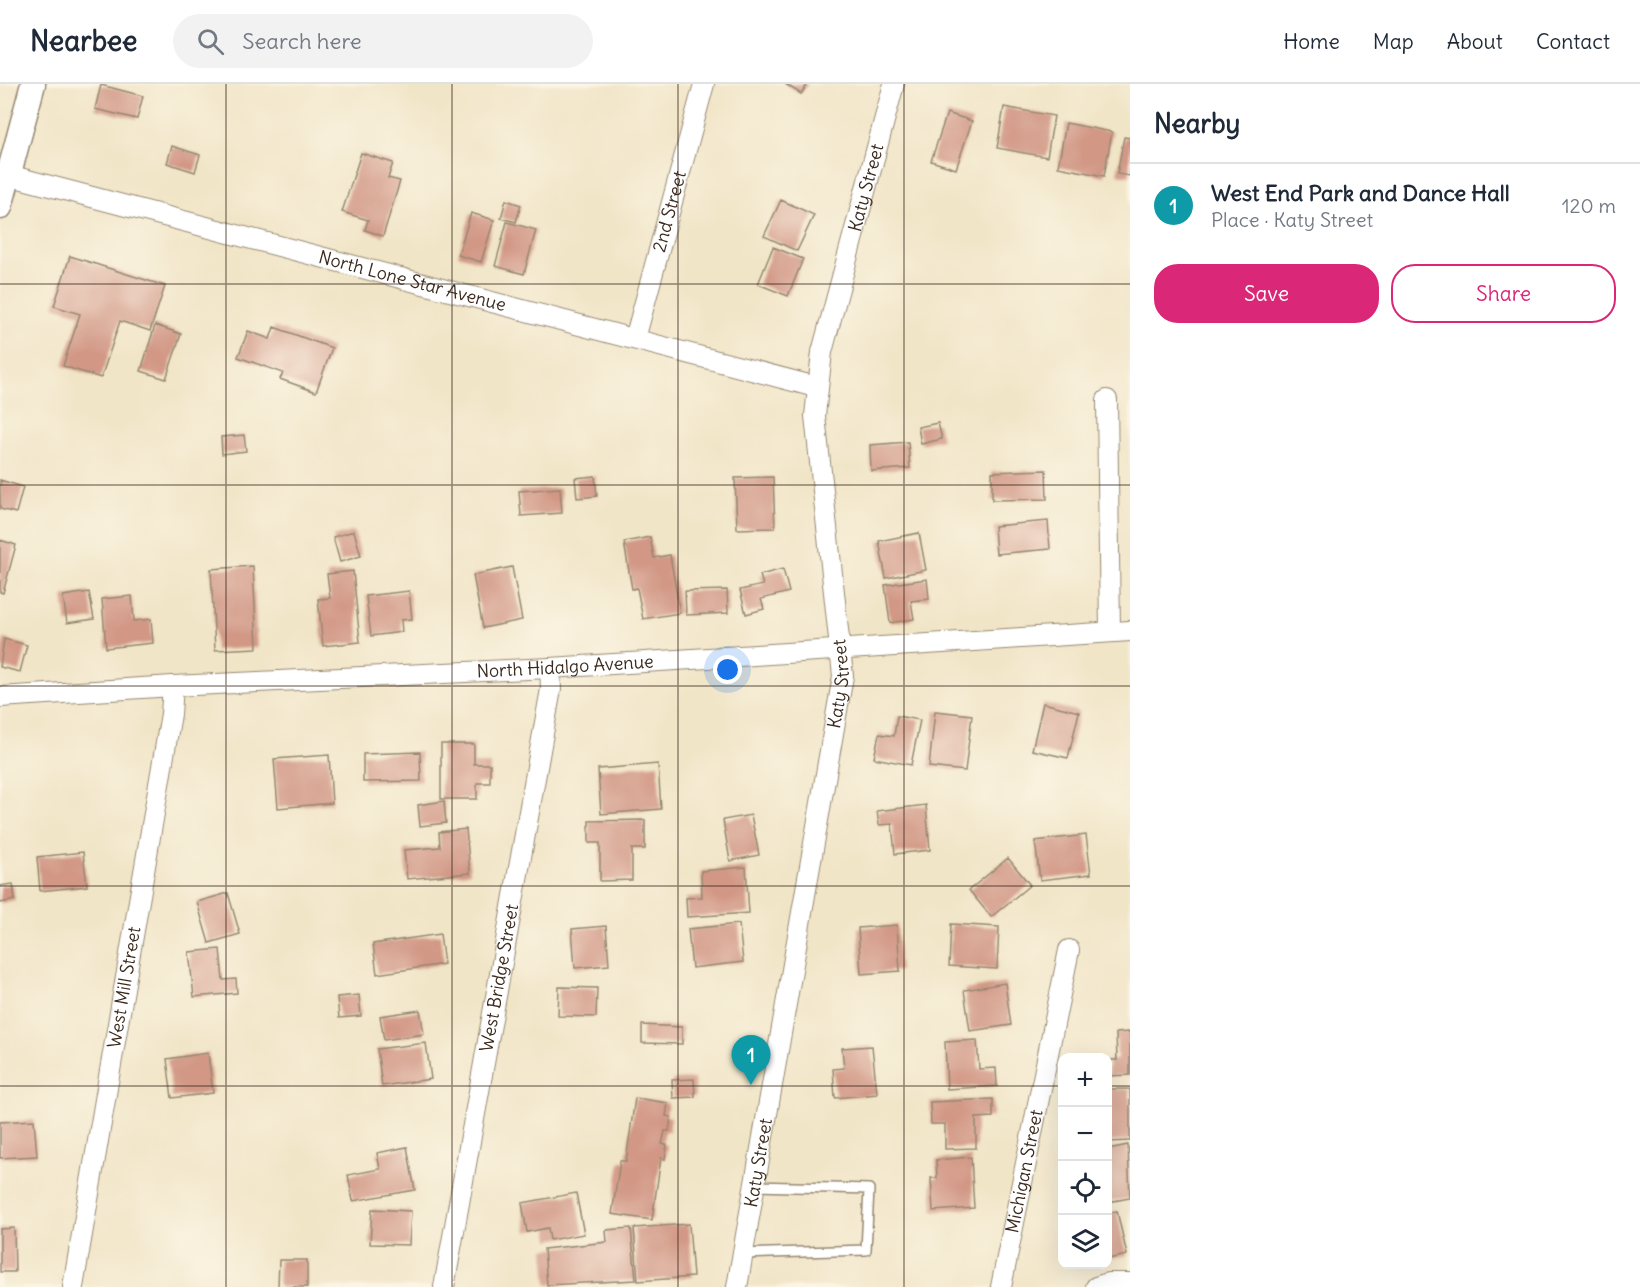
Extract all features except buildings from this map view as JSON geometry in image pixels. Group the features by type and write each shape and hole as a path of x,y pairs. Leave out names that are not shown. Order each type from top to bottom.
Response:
{"street":[{"path":"0,207 33,84"},
{"name":"2nd Street","path":"635,339 704,84"},
{"name":"Katy Street","path":"737,1287 843,676 842,649 815,416 816,387 822,352 894,84"},
{"name":"North Lone Star Avenue","path":"8,175 816,387"},
{"path":"1107,400 1110,631"},
{"name":"North Hidalgo Avenue","path":"0,697 173,686 550,668 1130,631"},
{"name":"West Bridge Street","path":"444,1287 551,690 550,668"},
{"name":"West Mill Street","path":"73,1287 171,714 173,686"},
{"name":"Michigan Street","path":"1001,1287 1069,950"},
{"path":"1096,1287 1107,1283 1130,1283"}],"lane":[{"path":"743,1254 866,1250 869,1189 754,1186"}],"place":[{"name":"West End Park and Dance Hall","path":"751,1085"}]}
